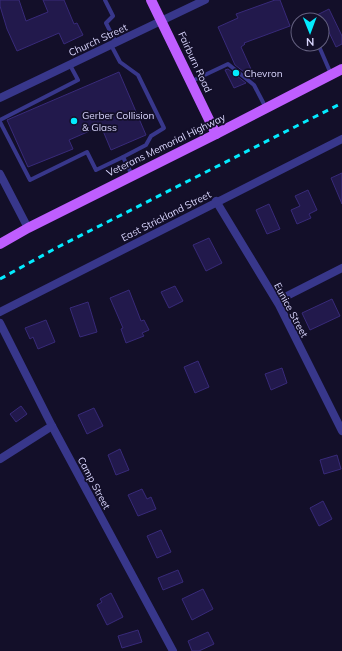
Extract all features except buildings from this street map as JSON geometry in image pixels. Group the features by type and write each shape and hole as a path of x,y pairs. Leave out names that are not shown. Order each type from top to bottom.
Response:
{"main road":[{"name":"Fairburn Road","path":"151,0 216,134"},
{"name":"Veterans Memorial Highway","path":"0,244 28,228 342,69"}],"street":[{"name":"Church Street","path":"0,98 205,0"},
{"name":"East Strickland Street","path":"0,312 342,138"},
{"path":"0,174 28,228"},
{"name":"Eunice Street","path":"216,202 277,301 342,431"},
{"path":"277,301 342,268"},
{"name":"Camp Street","path":"0,323 52,426 173,651"},
{"path":"0,459 52,426"}],"lane":[{"path":"70,65 78,80 0,121 30,180 87,152 96,170 146,144 151,136 164,128 138,75 120,62 106,23 113,16 105,0"},
{"path":"322,52 332,74"},
{"path":"190,82 228,64 254,85 266,108"},
{"path":"123,157 132,175"}],"railway":[{"path":"0,279 58,247 342,103"}],"place":[{"name":"Chevron","path":"236,73"},
{"name":"Gerber Collision & Glass","path":"74,121"}]}
